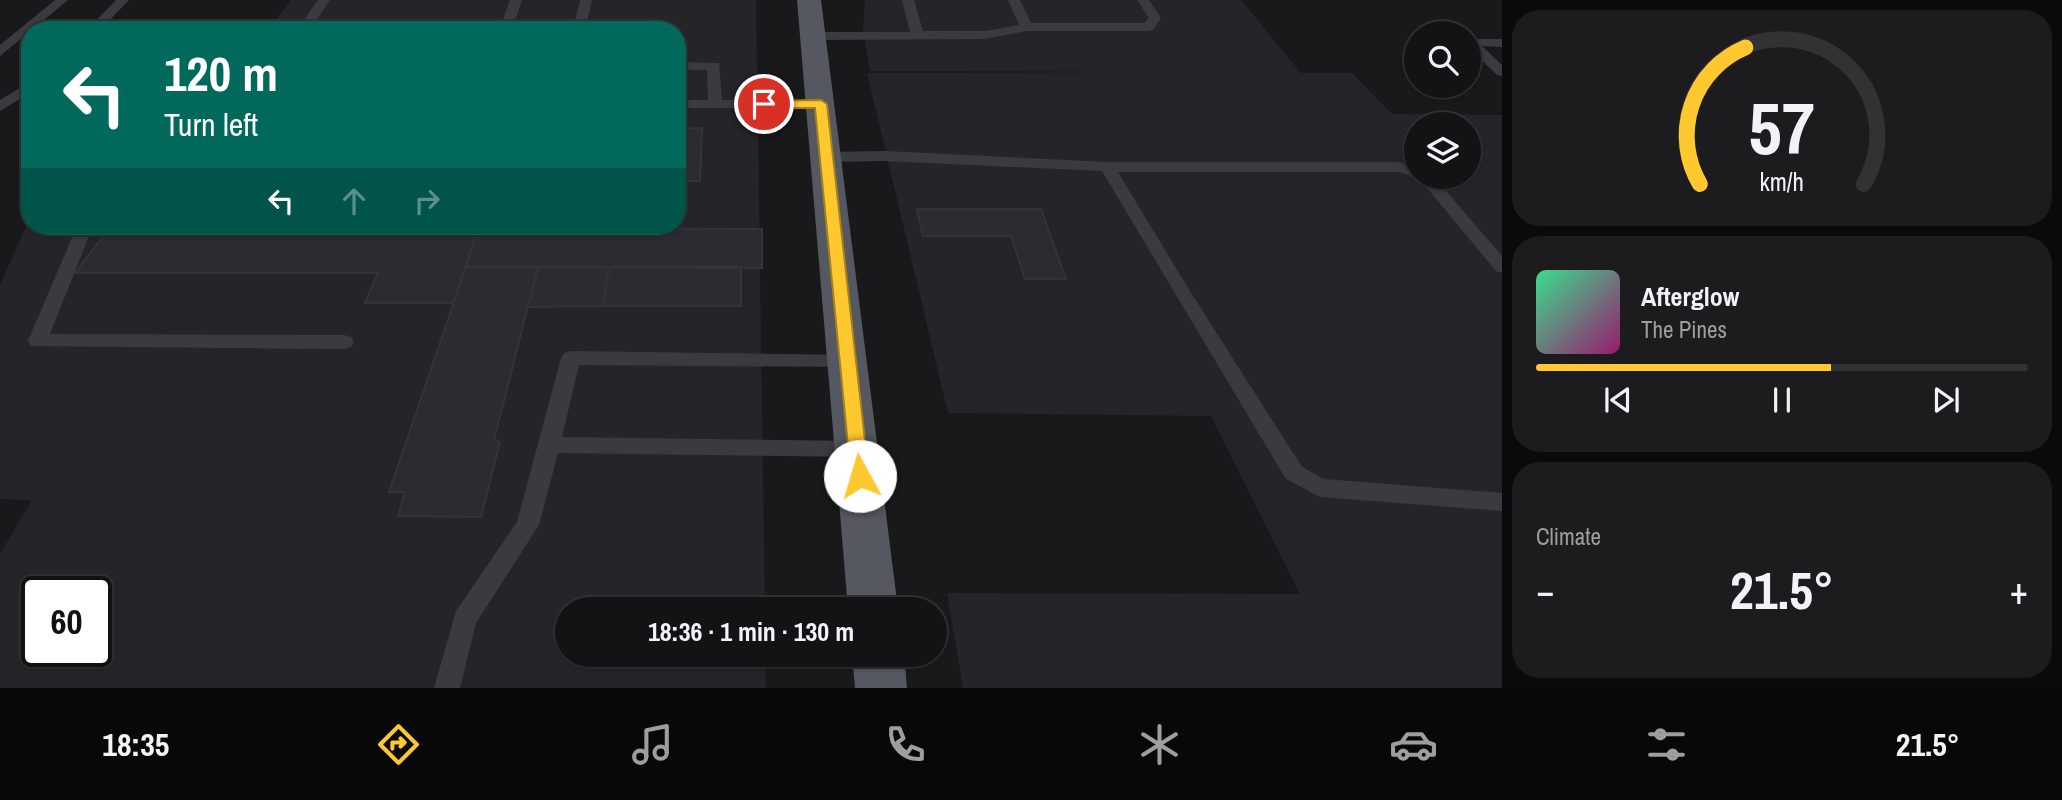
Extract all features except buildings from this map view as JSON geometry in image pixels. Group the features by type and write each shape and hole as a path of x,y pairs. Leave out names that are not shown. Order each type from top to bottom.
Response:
{"main road":[{"path":"809,0 872,597"},
{"path":"879,667 881,688"}],"lane":[{"path":"37,21 62,0"},
{"path":"102,21 123,0"},
{"path":"309,21 324,0"},
{"path":"508,21 516,0"},
{"path":"581,21 586,0"},
{"path":"908,0 918,36"},
{"path":"1014,0 1026,27"},
{"path":"813,36 985,36 1026,27 1147,27 1155,18 1143,0"},
{"path":"0,52 21,34"},
{"path":"1502,43 1470,43 1502,72"},
{"path":"686,66 714,66 715,104"},
{"path":"0,107 21,92"},
{"path":"686,104 821,104"},
{"path":"826,157 886,156 1107,167 1404,169"},
{"path":"1107,167 1179,289 1294,473 1320,488 1502,502"},
{"path":"1436,189 1502,267"},
{"path":"81,235 38,341 344,342"},
{"path":"447,688 465,619 528,525 570,358 848,360"},
{"path":"549,445 857,449"}],"shaded area":[{"path":"291,0 756,0 765,597 555,597 555,667 765,667 766,688 0,688 0,554 32,500 0,499 0,285 22,235 686,235 686,21 275,21"},
{"path":"865,0 1241,0 1301,73 1352,73 1392,114 1404,114 1404,189 1481,189 1481,115 1502,115 1502,688 963,688 947,593 1300,594 1211,416 948,413 867,73 1177,72 870,71 863,30"}],"route":[{"path":"764,104 821,104 860,476"}]}
